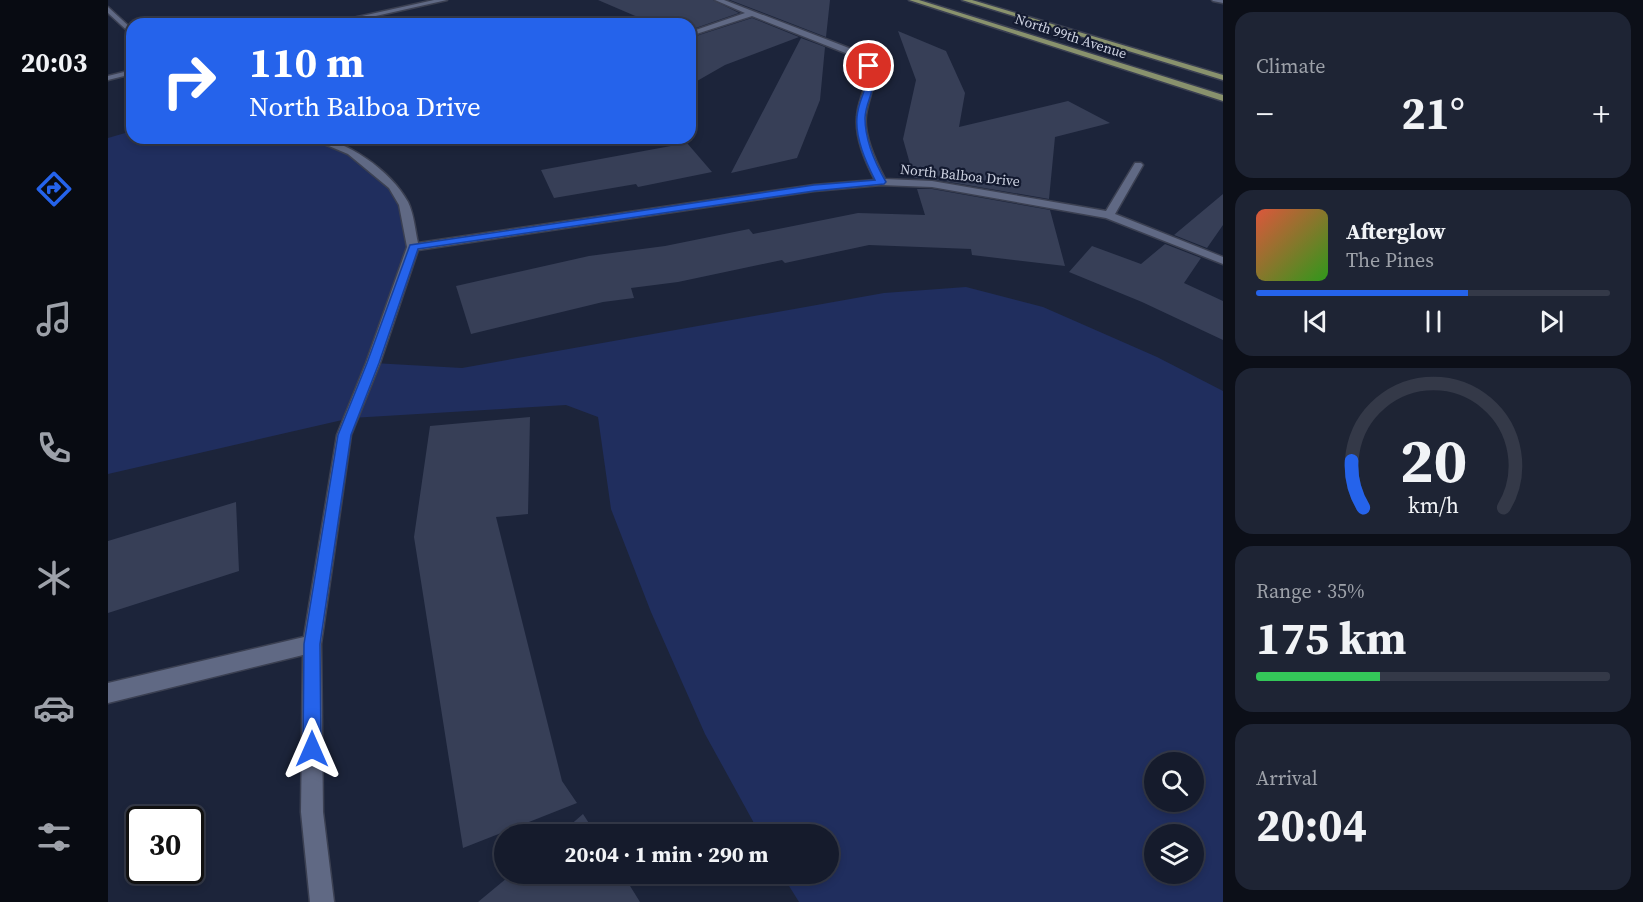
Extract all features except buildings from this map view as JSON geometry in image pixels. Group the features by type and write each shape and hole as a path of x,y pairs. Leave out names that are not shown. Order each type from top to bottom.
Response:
{"main road":[{"name":"North 99th Avenue","path":"912,0 1223,98"},
{"name":"North 99th Avenue","path":"965,0 1223,78"}],"street":[{"path":"358,18 444,0"},
{"path":"718,0 851,52 869,66 872,83 861,117 868,157 881,182"},
{"path":"1215,0 1223,1"},
{"path":"108,9 126,27"},
{"path":"696,32 753,13"},
{"path":"108,78 126,74"},
{"path":"322,902 312,812 312,644 344,435 373,363 413,247 404,205 393,186 351,152 330,144"},
{"path":"1109,215 1138,165"},
{"name":"North Balboa Drive","path":"413,247 814,188 881,182 933,184 986,191 1109,215 1223,261"},
{"path":"108,693 312,644"}],"shaded area":[{"path":"126,133 126,144 330,144 351,152 393,186 413,247 373,363 462,368 884,293 966,287 1043,307 1157,357 1223,391 1223,902 799,902 788,884 839,884 839,824 754,824 705,734 651,612 611,509 598,417 566,405 351,418 108,474 108,138"}],"route":[{"path":"312,749 312,644 344,435 373,363 413,247 814,188 881,182 868,157 863,137 861,117 872,83 869,66"}]}
